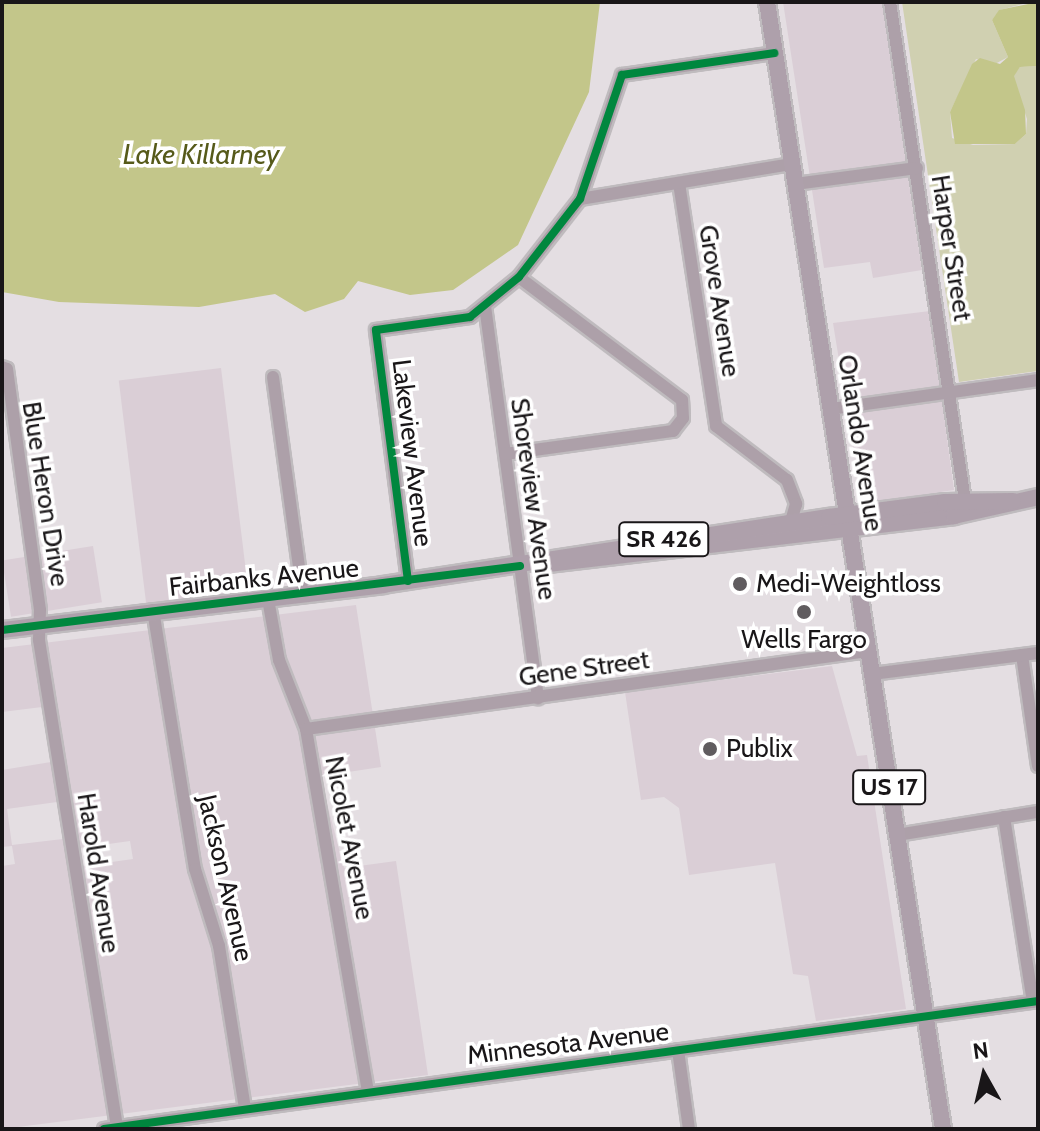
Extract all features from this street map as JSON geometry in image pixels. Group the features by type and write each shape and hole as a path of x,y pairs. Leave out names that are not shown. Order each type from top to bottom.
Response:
{"main road":[{"name":"Orlando Avenue","path":"767,2 943,1129"},
{"name":"Fairbanks Avenue","path":"2,630 525,565 607,547 791,522 954,516 1038,497"},
{"name":"Fairbanks Avenue","path":"525,565 554,567 965,501 1013,501"}],"street":[{"name":"Harper Street","path":"890,2 965,501"},
{"path":"485,306 519,277 580,199 622,75 774,53"},
{"path":"580,199 792,164"},
{"path":"795,184 917,168"},
{"name":"Grove Avenue","path":"679,183 716,426 787,480 796,504 791,522"},
{"path":"505,454 673,431 683,418 682,400 519,277"},
{"name":"Lakeview Avenue","path":"408,581 376,330 470,317 485,306"},
{"name":"Shoreview Avenue","path":"485,306 505,454 525,565 538,698"},
{"name":"Blue Heron Drive","path":"4,368 40,625"},
{"path":"273,377 303,595"},
{"path":"830,409 1038,380"},
{"name":"Nicolet Avenue","path":"268,599 275,648 306,729 368,1091"},
{"name":"Jackson Avenue","path":"153,610 195,869 219,946 245,1109"},
{"name":"Harold Avenue","path":"40,625 110,1128"},
{"name":"Gene Street","path":"306,729 868,651"},
{"path":"872,674 1038,653"},
{"path":"1022,655 1038,766"},
{"path":"897,835 1038,812"},
{"path":"1004,817 1035,1002"},
{"name":"Minnesota Avenue","path":"110,1128 184,1124 245,1109 368,1091 1035,1002"},
{"path":"678,1050 689,1129"}],"shaded area":[{"path":"783,2 882,2 922,270 873,278 870,262 824,268"},
{"path":"902,2 1031,2 1000,10 992,20 1008,57 995,64 976,59 950,112 952,138 973,145 1015,144 1026,134 1027,119 1013,76 1020,67 1038,66 1038,371 959,382"},
{"path":"930,311 954,490 866,503 861,496 833,323"},
{"path":"221,368 249,592 146,605 119,381"},
{"path":"93,546 102,602 11,617 2,560"},
{"path":"356,605 381,767 322,776 324,792 344,868 396,861 428,1075 2,1129 2,866 15,864 12,846 2,847 2,770 51,762 42,707 2,712 2,648","holes":["57,802 63,839 12,845 7,809","130,841 133,859 83,866 80,848"]},
{"path":"832,666 857,756 867,755 906,1009 816,1021 808,976 793,974 775,863 689,875 679,808 664,797 641,800 625,692"}],"water":[{"name":"Lake Killarney","path":"2,2 600,2 589,92 518,245 453,290 410,295 358,281 344,299 305,312 275,294 199,307 59,302 2,292"},
{"path":"1038,2 1038,66 1020,67 1014,76 1025,110 1026,134 1015,144 955,144 950,112 972,64 980,58 1000,64 1008,57 992,20 999,10"}],"cycle path":[{"path":"408,581 376,330 470,317 519,277 580,199 622,75 774,53"},
{"path":"2,630 520,566"},
{"path":"104,1129 1038,1001"}],"place":[{"name":"Medi-Weightloss","path":"740,584"},
{"name":"Wells Fargo","path":"804,612"},
{"name":"Publix","path":"710,749"}]}
